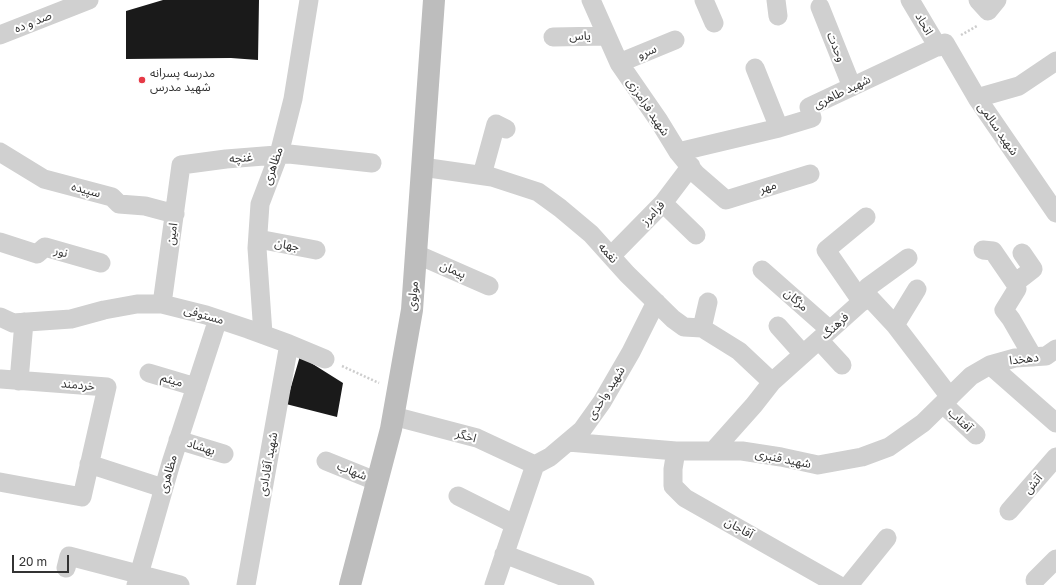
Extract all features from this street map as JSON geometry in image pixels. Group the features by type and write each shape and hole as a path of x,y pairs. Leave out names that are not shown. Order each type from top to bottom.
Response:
{"main road":[{"name":"مولوی","path":"350,585 378,482 393,416 412,310 434,0"}],"street":[{"name":"صد و ده","path":"0,35 89,0"},
{"name":"مظاهری","path":"263,334 258,240 260,204 279,154 293,99 309,0"},
{"name":"شهید فرامرزی","path":"591,0 619,63 678,152 696,174 726,200"},
{"path":"704,0 714,23"},
{"name":"اتحاد","path":"910,0 977,98"},
{"name":"وحدت","path":"818,7 852,87"},
{"name":"یاس","path":"553,37 607,36"},
{"name":"سرو","path":"619,63 675,40"},
{"name":"شهید طاهری","path":"678,152 779,128 812,118 809,107 941,45"},
{"name":"شهید سالمی","path":"1056,61 1019,86 977,98 1056,213"},
{"path":"755,68 779,128"},
{"path":"482,175 496,124 506,129"},
{"name":"سپیده","path":"0,152 44,179 112,197 119,204 145,206 174,214"},
{"name":"غنچه","path":"181,165 279,154 372,163"},
{"name":"امین","path":"162,304 181,165"},
{"name":"فرامرز","path":"611,256 663,203 691,166"},
{"name":"نغمه","path":"422,167 492,177 538,192 591,234 627,274 673,319 684,327 702,328 739,351 772,382"},
{"name":"مهر","path":"726,200 810,174"},
{"path":"663,203 696,235"},
{"path":"866,217 826,250 865,299 895,325 946,400"},
{"name":"جهان","path":"258,240 316,250"},
{"name":"نور","path":"0,242 37,254 45,247 101,264"},
{"path":"983,250 993,251 1015,283 1017,289 1004,310 1011,319 1033,357"},
{"path":"1015,283 1033,269 1022,253"},
{"name":"پیمان","path":"416,254 489,286"},
{"name":"فرهنگ","path":"713,451 754,405 772,382 865,299 868,287 908,258"},
{"name":"مژگان","path":"762,270 824,335 842,365"},
{"path":"895,325 917,289"},
{"name":"شهید واحدی","path":"535,465 550,457 582,430 602,402 631,352 656,302"},
{"path":"702,328 708,302"},
{"name":"مستوفی","path":"0,318 13,323 71,319 104,310 137,304 162,304 218,319 263,334 325,359"},
{"name":"مظاهری","path":"137,579 163,488 218,319"},
{"name":"خردمند","path":"0,482 82,497 107,388 10,380 24,322"},
{"path":"778,326 803,354"},
{"name":"شهید آقادادی","path":"246,585 289,344"},
{"name":"دهخدا","path":"990,365 1015,358 1046,356 1056,349"},
{"path":"990,365 1056,423"},
{"name":"شهید قنبری","path":"568,442 676,451 742,451 818,465 862,457 889,447 923,423 971,376 990,365"},
{"name":"میثم","path":"149,373 196,386"},
{"name":"آفتاب","path":"946,400 976,435"},
{"name":"اخگر","path":"393,416 477,438 535,465"},
{"name":"بهشاد","path":"178,440 224,454"},
{"name":"آقاجان","path":"676,451 673,486 685,498 838,585"},
{"name":"آتش","path":"1009,512 1056,457"},
{"name":"شهاب","path":"326,461 378,482"},
{"path":"89,464 163,488"},
{"path":"494,585 535,465"},
{"path":"458,496 514,524"},
{"path":"849,585 887,538"},
{"path":"504,554 585,585"},
{"path":"66,568 69,556 137,579 180,585"},
{"path":"1035,580 1056,559"}],"path":[{"path":"941,45 986,21 988,4"},
{"path":"325,359 398,391"}],"building":[{"path":"163,0 259,0 258,60 231,58 126,59 126,11"},
{"path":"300,356 343,383 337,417 286,404"}],"place":[{"name":"مدرسه پسرانه شهید مدرس","path":"142,80"}]}
